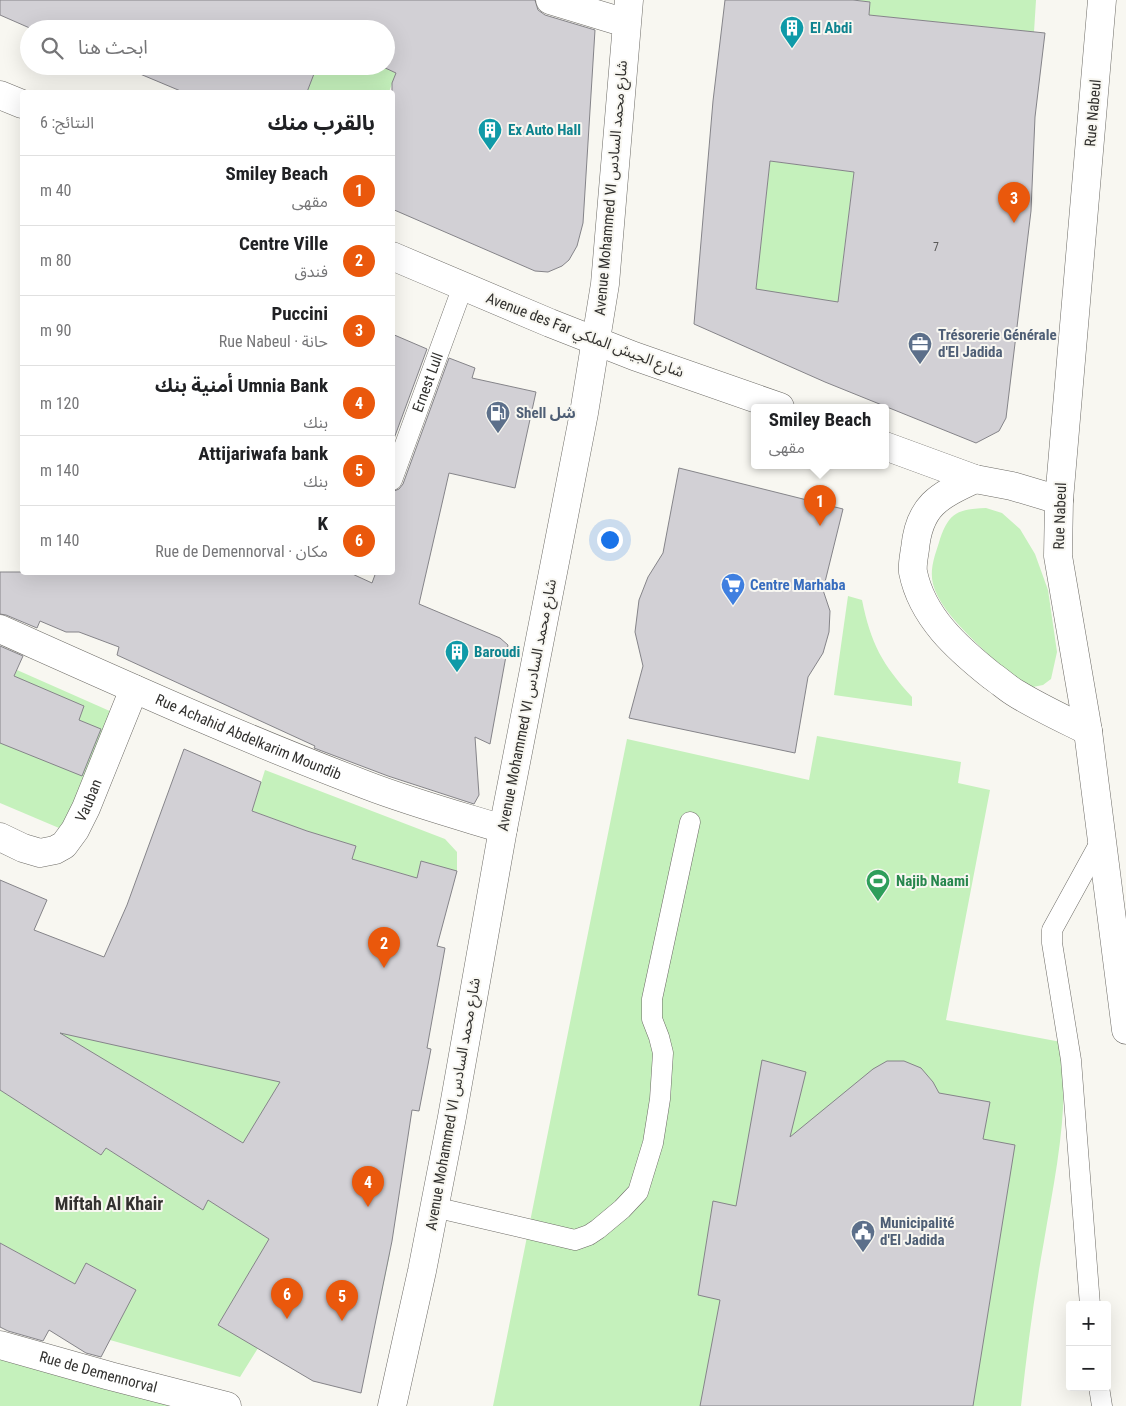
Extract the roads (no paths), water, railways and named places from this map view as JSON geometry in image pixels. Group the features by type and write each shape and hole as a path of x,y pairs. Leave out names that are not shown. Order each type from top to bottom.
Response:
{"street":[{"path":"550,0 628,11"},
{"name":"Rue Nabeul","path":"1102,0 1060,500 1058,556 1088,731 1126,1030"},
{"name":"Avenue Mohammed VI شارع محمد السادس","path":"392,1406 422,1271 502,830 584,413 605,284 628,11"},
{"path":"0,95 20,103"},
{"name":"Avenue des Far شارع الجيش الملكي","path":"395,257 595,341 771,404"},
{"path":"889,447 975,479 1012,486 1060,500"},
{"path":"975,479 949,491 927,508 916,532 913,570 923,602 936,624 960,648 1005,686 1088,731"},
{"name":"Rue Achahid Abdelkarim Moundib","path":"0,629 134,689 368,786 502,830"},
{"name":"Vauban","path":"0,836 24,848 40,853 55,850 64,845 86,808 134,689"},
{"name":"Rue de Demennorval","path":"0,1344 110,1376 227,1406"}],"lane":[{"name":"Ernest Lull","path":"395,472 463,286"},
{"path":"434,1207 575,1240 589,1235 598,1229 622,1209 638,1192 652,1143 660,1099 663,1053 652,1019 652,999 690,822"},
{"path":"1090,1301 1072,1060 1052,943 1052,930 1102,839"},
{"path":"1100,1391 1102,1406"}],"place":[{"name":"El Abdi","path":"792,49"},
{"name":"Ex Auto Hall","path":"490,151"},
{"name":"Puccini","path":"1014,223"},
{"name":"Trésorerie Générale d'El Jadida","path":"920,365"},
{"name":"Shell شل","path":"498,434"},
{"name":"Smiley Beach","path":"820,526"},
{"name":"Centre Marhaba","path":"733,606"},
{"name":"Baroudi","path":"457,673"},
{"name":"Najib Naami","path":"878,902"},
{"name":"Centre Ville","path":"384,968"},
{"name":"Umnia Bank أمنية بنك","path":"368,1207"},
{"name":"Municipalité d'El Jadida","path":"863,1253"},
{"name":"K","path":"287,1319"},
{"name":"Attijariwafa bank","path":"342,1321"}],"district":[{"name":"Miftah Al Khair","path":"109,1203"}]}
